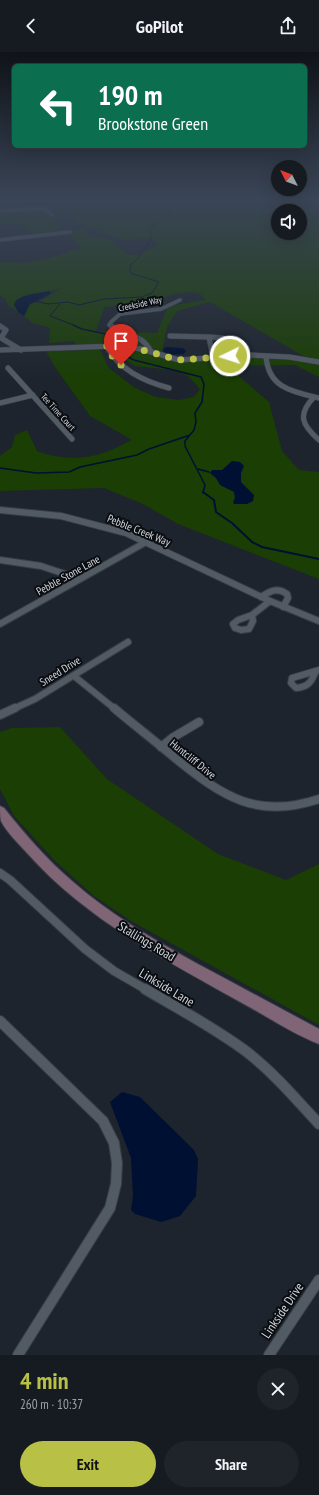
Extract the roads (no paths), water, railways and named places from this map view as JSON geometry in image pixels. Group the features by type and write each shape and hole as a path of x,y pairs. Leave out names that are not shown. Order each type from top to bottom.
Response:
{"street":[{"name":"Creekside Way","path":"151,352 145,341 136,336 115,329 110,326 110,322 120,314 161,309 180,300"},
{"path":"0,326 6,330 1,338 3,341 14,344 21,350"},
{"path":"170,336 223,338"},
{"path":"209,337 213,358"},
{"path":"106,346 113,357 124,368 156,384 169,388"},
{"path":"0,350 106,346 135,348 179,360 266,356 290,357 319,362"},
{"path":"266,356 265,361 267,371 274,380 288,389 317,398"},
{"name":"Tee Time Court","path":"8,368 72,439"},
{"path":"0,403 33,395"},
{"path":"317,398 304,409 302,419 306,428 319,440"},
{"name":"Pebble Creek Way","path":"0,510 61,516 112,528 146,542 270,601 319,622"},
{"name":"Pebble Stone Lane","path":"0,624 146,542"},
{"path":"0,560 47,568 71,575 80,580"},
{"path":"262,597 273,590 283,591 287,594 288,598 283,607"},
{"path":"252,615 270,601"},
{"name":"Sneed Drive","path":"0,715 36,699 128,642"},
{"name":"Huntcliff Drive","path":"74,676 213,789 231,798 248,804 261,806 287,807 306,804 319,799"},
{"path":"161,747 172,738 199,722"},
{"name":"Stallings Road","path":"0,811 27,846 42,862 81,897 112,921 145,942 319,1037"},
{"name":"Linkside Lane","path":"0,873 10,880 94,957 217,1032 247,1053 279,1081 319,1124"},
{"path":"0,1021 103,1121 112,1136 116,1148 117,1172 115,1191 110,1208 18,1355"},
{"name":"Linkside Drive","path":"269,1355 319,1280"}],"water":[{"path":"50,291 50,294 30,304 24,316 18,312 14,305 19,298 24,296"},
{"path":"166,347 183,348 186,351 184,354 171,354 164,352 163,349"},
{"path":"232,461 240,462 244,466 241,473 241,482 254,495 253,501 247,504 234,504 234,492 220,485 216,478 210,473 212,470 222,470"},
{"path":"122,1092 140,1097 194,1150 198,1159 196,1196 180,1216 161,1222 135,1214 131,1210 133,1196 131,1158 110,1102"}],"waterway":[{"path":"35,301 48,304 68,302 79,305 104,299 142,297 152,293 159,282 130,272 130,266 137,259"},
{"path":"60,304 50,316 76,326"},
{"path":"73,325 82,329 125,338 131,342 132,347"},
{"path":"129,349 124,355 134,360 201,377 204,384 202,402 195,413 196,422 194,430 190,435"},
{"path":"0,468 36,473 69,472 80,467 137,455 149,449 190,435"},
{"path":"190,435 185,441 185,446 205,485 203,492"},
{"path":"198,469 209,472"},
{"path":"203,492 214,500 216,512 232,523 252,542 262,547 319,559"}]}
